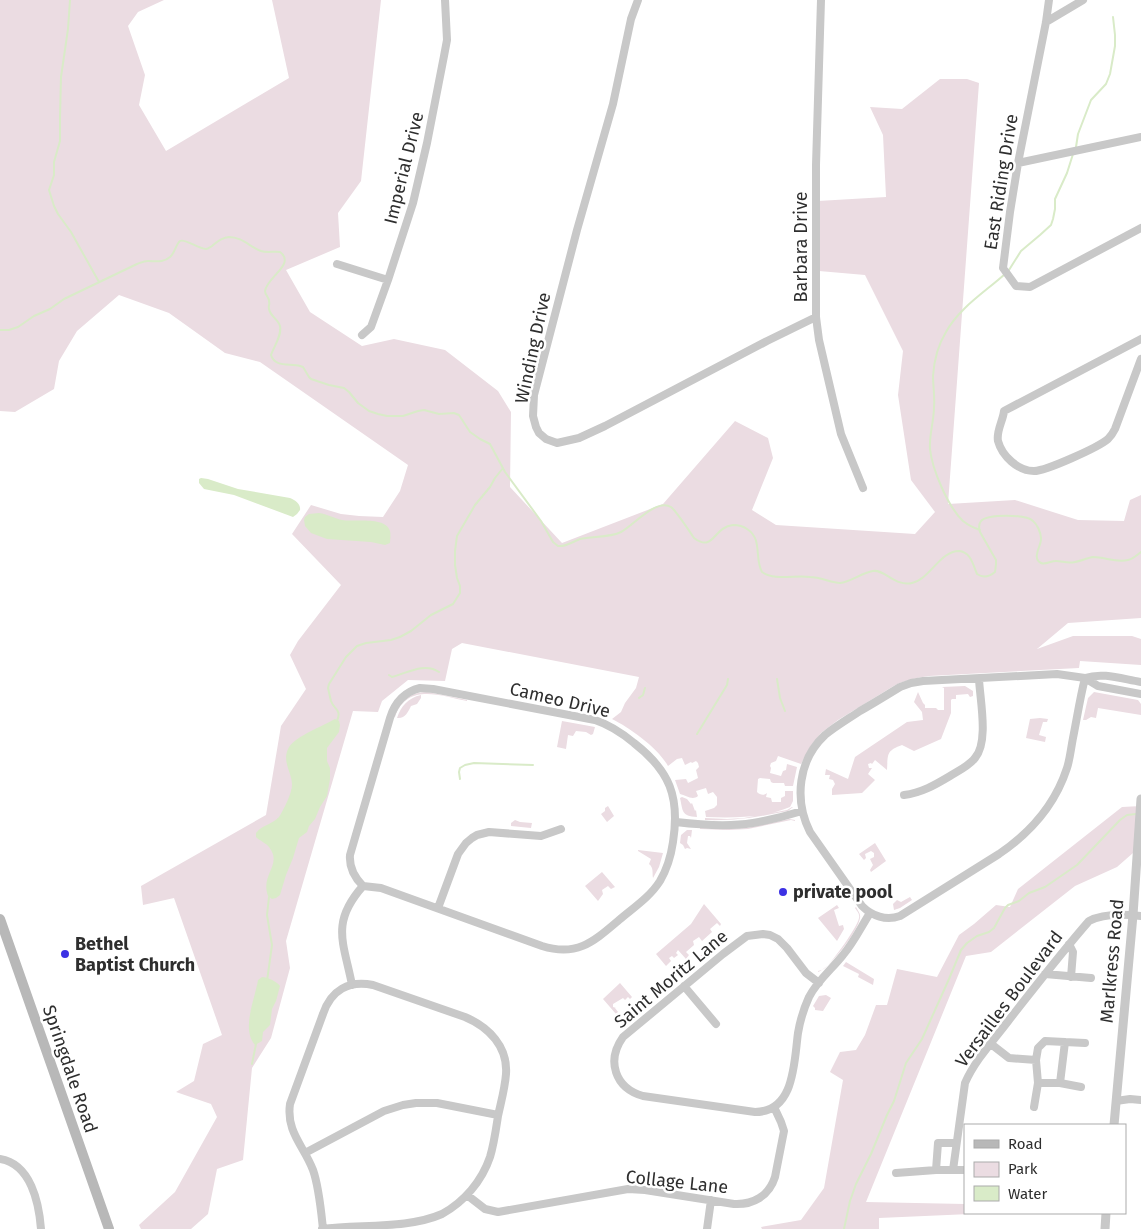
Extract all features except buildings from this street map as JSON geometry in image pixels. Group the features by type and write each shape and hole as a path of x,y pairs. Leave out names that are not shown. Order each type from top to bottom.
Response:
{"main road":[{"name":"Springdale Road","path":"0,919 109,1229"}],"street":[{"name":"Imperial Drive","path":"362,335 371,327 413,203 427,143 446,43 445,0"},
{"name":"Winding Drive","path":"638,0 631,19 613,104 577,230 534,395 536,427 546,439 557,443 580,437 605,426 816,317"},
{"name":"Barbara Drive","path":"821,0 816,165 816,317 819,340 841,434 863,488"},
{"name":"East Riding Drive","path":"1049,0 1018,163 1003,268 1016,286 1030,287 1141,228"},
{"path":"1046,22 1083,0"},
{"path":"1018,163 1141,137"},
{"path":"337,264 388,280"},
{"path":"1141,339 1004,411 998,433 1001,450 1018,467 1035,471 1048,468 1098,446 1110,438 1115,430 1141,359"},
{"path":"1085,678 1066,771 1050,804 1027,832 999,854 896,918 879,917 870,913 858,902 808,828 804,820 800,798 800,786 804,767 816,746 832,729 894,690 905,685 923,681 1057,674 1085,678 1098,686 1141,694"},
{"path":"1085,678 1101,675 1141,682"},
{"path":"904,795 914,794 933,786 960,770 976,757 980,748 982,731 979,679"},
{"name":"Cameo Drive","path":"420,688 562,713 591,719 610,726 646,752 661,768 674,797 676,822 668,864 656,887 643,901 598,938 585,946 566,950 550,948 381,888 363,886 358,882 350,862 350,855 394,707 402,696 420,688"},
{"name":"Marlkress Road","path":"1114,1124 1137,915 1141,800"},
{"path":"676,822 714,825 740,824 767,821 802,811"},
{"path":"438,908 458,854 472,838 483,833 494,832 538,836 561,829"},
{"path":"352,985 342,941 342,927 350,904 363,886"},
{"path":"774,1107 781,1101 789,1086 802,1014 810,995 853,943 870,913"},
{"name":"Versailles Boulevard","path":"953,1170 965,1083 990,1044 1069,944 1089,922 1109,915 1137,915"},
{"name":"Saint Moritz Lane","path":"774,1107 764,1112 754,1112 643,1096 632,1092 622,1083 616,1072 614,1055 620,1041 627,1033 747,936 758,934 770,935 781,942 806,973 819,983"},
{"path":"1069,944 1073,952 1071,977"},
{"path":"1045,974 1091,978"},
{"path":"366,984 378,986 465,1017 477,1022 488,1030 501,1049 506,1068 498,1115 487,1164 478,1181 467,1195 452,1208 419,1223 322,1229 315,1178 305,1153 294,1134 289,1113 290,1104 326,1005 338,991 352,985 366,984"},
{"path":"684,986 716,1024"},
{"path":"1034,1107 1038,1083 1036,1060 1038,1048 1045,1041 1085,1043"},
{"path":"1060,1083 1065,1042"},
{"path":"990,1044 1009,1058 1036,1060"},
{"path":"1038,1083 1060,1083 1081,1087"},
{"path":"1116,1101 1141,1100"},
{"path":"305,1153 384,1111 403,1105 438,1103 498,1115"},
{"name":"Collage Lane","path":"467,1195 485,1209 498,1212 628,1189 734,1204 749,1203 762,1197 771,1187 775,1177 784,1135 783,1126 774,1107"},
{"path":"936,1170 938,1143 956,1143"},
{"path":"0,1158 15,1165 28,1180 36,1199 42,1229"},
{"path":"896,1173 964,1170"},
{"path":"707,1229 711,1200"},
{"path":"1105,1229 1106,1214"}],"green space":[{"path":"0,0 164,0 138,12 128,26 145,75 139,105 166,151 289,78 272,0 381,0 361,181 338,213 340,247 286,270 310,312 362,346 394,339 445,350 498,391 511,412 510,487 562,543 663,504 735,421 768,438 773,458 752,510 776,525 915,534 935,512 911,480 898,395 903,351 865,275 819,271 818,201 886,197 883,135 870,107 902,109 940,79 967,79 979,83 948,504 1015,500 1078,520 1124,521 1130,500 1141,495 1141,618 1068,623 1037,649 1073,636 1132,636 1141,639 1141,665 1080,661 1079,668 929,676 906,681 892,687 838,720 821,733 810,747 801,764 778,756 776,761 771,763 770,773 781,776 783,771 786,770 787,764 797,767 793,786 785,786 784,783 773,783 770,779 760,778 758,779 757,792 762,795 767,793 766,797 771,798 772,802 781,802 781,798 785,796 785,791 793,791 793,801 790,807 759,815 706,817 705,811 717,805 717,797 713,792 708,794 706,788 696,791 698,796 694,798 689,797 680,794 675,780 686,779 688,783 698,778 696,770 699,767 698,763 696,761 685,765 682,758 677,759 668,766 658,752 643,739 612,719 621,712 636,688 639,677 462,643 452,649 445,681 408,680 382,701 378,712 353,711 286,941 290,968 271,1038 252,1068 243,1160 217,1169 208,1214 191,1229 141,1229 139,1225 175,1192 217,1117 211,1104 176,1092 194,1081 203,1044 222,1035 174,898 143,905 141,886 266,815 281,726 306,689 290,655 298,641 341,585 292,534 311,505 341,514 383,517 400,491 408,465 260,362 225,353 169,313 119,295 77,331 59,361 54,389 15,412 0,411"},
{"path":"965,686 973,691 973,696 970,697 968,694 956,695 956,699 951,700 951,713 941,739 914,751 902,745 893,749 889,754 887,770 875,760 872,764 868,764 869,768 872,768 868,774 875,780 862,793 832,795 832,789 835,784 833,780 829,779 830,775 825,775 826,769 848,779 855,757 907,722 923,720 922,712 914,702 918,692 925,708 944,710 944,688 942,687"},
{"path":"421,692 467,701 436,695 416,695 400,706 394,717 399,707 406,699"},
{"path":"1094,692 1138,700 1141,704 1141,715 1098,708 1096,718 1091,717 1083,720 1088,698"},
{"path":"421,695 417,704 411,706 404,716 397,718 406,703 412,698"},
{"path":"1030,719 1048,719 1047,722 1043,722 1039,735 1046,737 1045,742 1026,738"},
{"path":"562,721 595,727 593,734 576,731 573,736 568,735 566,749 557,747"},
{"path":"682,797 692,803 697,817 685,814 680,798"},
{"path":"608,806 614,816 607,822 601,814"},
{"path":"1141,806 1141,846 1117,867 1075,886 991,952 966,956 866,1202 964,1204 964,1214 970,1214 879,1218 879,1229 762,1229 761,1227 801,1220 824,1188 843,1080 830,1072 840,1052 856,1050 865,1035 876,1005 887,1005 897,969 937,977 959,935 996,905 1010,907 1018,889 1122,807"},
{"path":"792,807 788,811 757,817 727,820 705,820 705,818 744,818 787,810"},
{"path":"789,819 795,821 791,820 748,829 700,829 747,828"},
{"path":"515,820 532,823 531,828 511,826 511,823"},
{"path":"687,830 692,830 691,838 688,836 687,843 691,849 685,849 680,843 681,835"},
{"path":"875,843 886,861 871,872 870,870 873,865 870,859 874,857 874,853 871,851 865,854 866,858 864,860 859,854"},
{"path":"638,850 663,853 653,878 652,869 649,864 651,859"},
{"path":"602,872 615,887 611,889 608,886 602,890 603,894 598,901 585,886"},
{"path":"910,897 912,900 894,910 893,904 897,900 901,902"},
{"path":"704,904 721,924 720,926 717,923 710,929 712,932 702,941 699,937 693,941 694,945 686,952 689,955 686,959 678,950 676,953 678,955 674,958 672,956 669,958 671,961 666,966 656,954 691,924"},
{"path":"837,905 839,908 834,910 839,926 843,925 844,929 837,941 818,918"},
{"path":"856,907 860,915 858,924 843,948 828,964 844,944 857,923 859,917"},
{"path":"709,944 715,951 702,962 699,957 704,953 704,949"},
{"path":"846,962 874,979 873,985 858,977 859,974 843,966"},
{"path":"620,983 632,997 630,999 628,997 625,1000 623,998 613,1004 613,1007 618,1012 616,1014 603,999"},
{"path":"826,995 831,998 823,1011 815,1010 813,1006 819,996"}],"water":[{"path":"201,478 238,489 290,498 299,504 300,510 293,517 234,495 204,489 199,483"},
{"path":"319,513 342,520 376,521 382,523 390,531 390,543 385,545 371,542 327,539 311,533 305,526 305,517 309,514"},
{"path":"335,719 339,721 340,725 339,732 327,748 330,779 327,796 307,832 299,838 280,895 272,899 268,896 266,888 273,865 273,853 268,846 256,837 256,833 279,817 289,797 292,780 286,757 289,747 303,735"},
{"path":"262,977 272,980 280,986 272,1009 270,1025 263,1032 262,1041 255,1045 249,1031 249,1022 258,980"}],"waterway":[{"path":"70,0 61,77 60,141 54,162 54,175 49,190 58,214 71,232 99,282"},
{"path":"1076,147 1078,134 1091,100 1106,84 1110,74 1115,46 1113,17"},
{"path":"1009,270 1021,251 1051,225 1055,209 1055,199 1073,154"},
{"path":"0,330 18,327 64,299 137,264 145,261 165,260 172,255 177,244 182,240 206,249 221,239 234,237 261,251 280,252 284,257 283,266 270,281 265,291 272,316 278,321 280,326 279,337 271,355 276,362 303,367 311,379 344,388 358,403 369,411 378,414 403,416 424,410 439,414 454,413 459,415 470,432 490,444 505,472 541,521 553,542 558,546 580,539 616,534 626,529 652,509 665,505 673,509 694,538 701,542 706,543 710,541 721,530 733,525 742,526 747,529 755,538 760,567 762,572 767,575 814,577 837,583 848,581 873,571 882,573 900,583 912,583 924,576 946,555 959,551 969,556 977,574 991,575 995,572 996,560 980,532 979,525 985,519 998,516 1023,517 1034,522 1041,538 1037,555 1038,561 1041,563 1056,561 1072,563 1093,557 1124,561 1132,559 1141,552"},
{"path":"980,530 967,524 957,515 946,497 934,467 930,449 934,403 933,376 935,359 943,337 951,323 965,308 1005,274"},
{"path":"337,721 339,714 332,704 328,688 346,657 357,646 400,637 431,615 453,604 460,593 455,565 457,536 475,505 503,468"},
{"path":"389,675 392,677 422,668 434,669 439,672"},
{"path":"697,734 727,685 728,679"},
{"path":"777,679 780,698 785,711"},
{"path":"639,698 643,695 645,688"},
{"path":"460,779 460,768 474,763 533,765"},
{"path":"844,1229 856,1184 894,1101 906,1063 922,1039 961,950 977,936 994,928 1008,905 1019,901 1029,893 1045,887 1077,865 1120,820 1127,815 1136,814"},
{"path":"267,981 272,945 267,915 269,897"},
{"path":"252,1064 256,1044"}],"place":[{"name":"private pool","path":"783,892"},
{"name":"Bethel Baptist Church","path":"65,954"}]}
